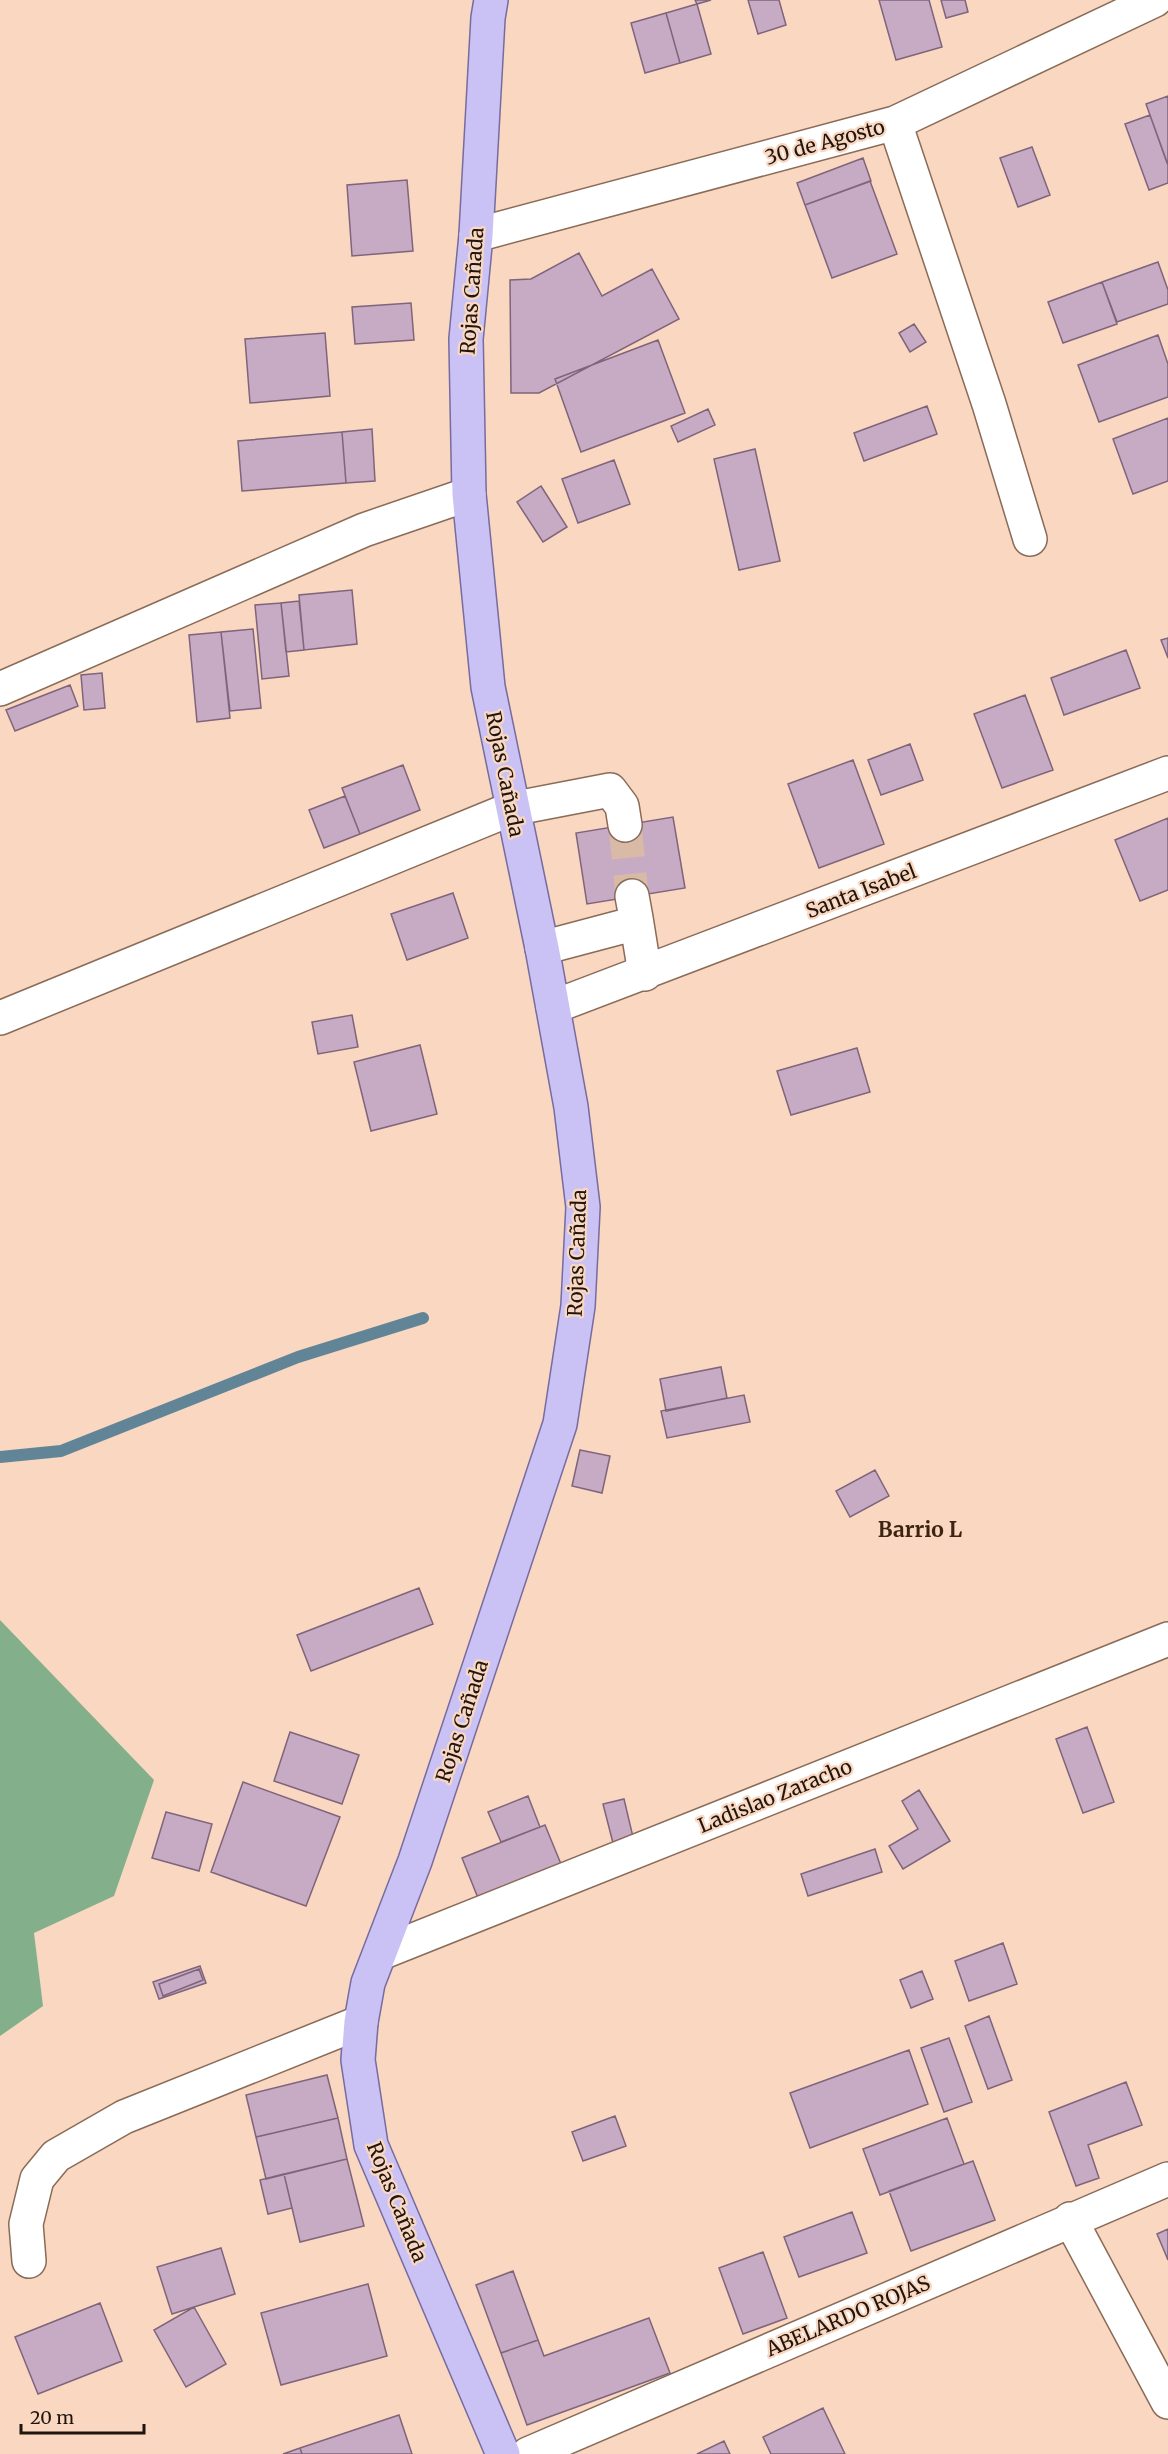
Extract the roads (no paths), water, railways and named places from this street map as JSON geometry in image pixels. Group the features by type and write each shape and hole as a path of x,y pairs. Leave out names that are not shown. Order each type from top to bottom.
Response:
{"main road":[{"name":"Rojas Cañada","path":"491,0 488,18 476,235 466,339 469,495 488,687 511,808 542,948 571,1107 583,1207 578,1306 560,1424 415,1861 368,1983 360,2022 358,2060 371,2145 503,2454"}],"street":[{"name":"30 de Agosto","path":"476,235 895,123 1155,0"},
{"path":"895,123 990,404 1029,539"},
{"path":"0,689 364,530 469,495"},
{"name":"Santa Isabel","path":"553,1007 645,974 1168,773"},
{"path":"0,1018 511,808 610,790 622,806 625,825"},
{"path":"542,948 612,930 634,907 645,974"},
{"name":"Ladislao Zaracho","path":"381,1953 1168,1640"},
{"path":"28,2261 26,2224 37,2179 56,2156 124,2117 360,2022"},
{"name":"ABELARDO ROJAS","path":"528,2454 1070,2219 1168,2179"},
{"path":"1070,2219 1168,2402"}],"waterway":[{"path":"0,1457 61,1451 298,1357 423,1318"}],"tunnel":[{"path":"625,825 632,896"}],"district":[{"name":"Barrio L","path":"920,1530"}]}
